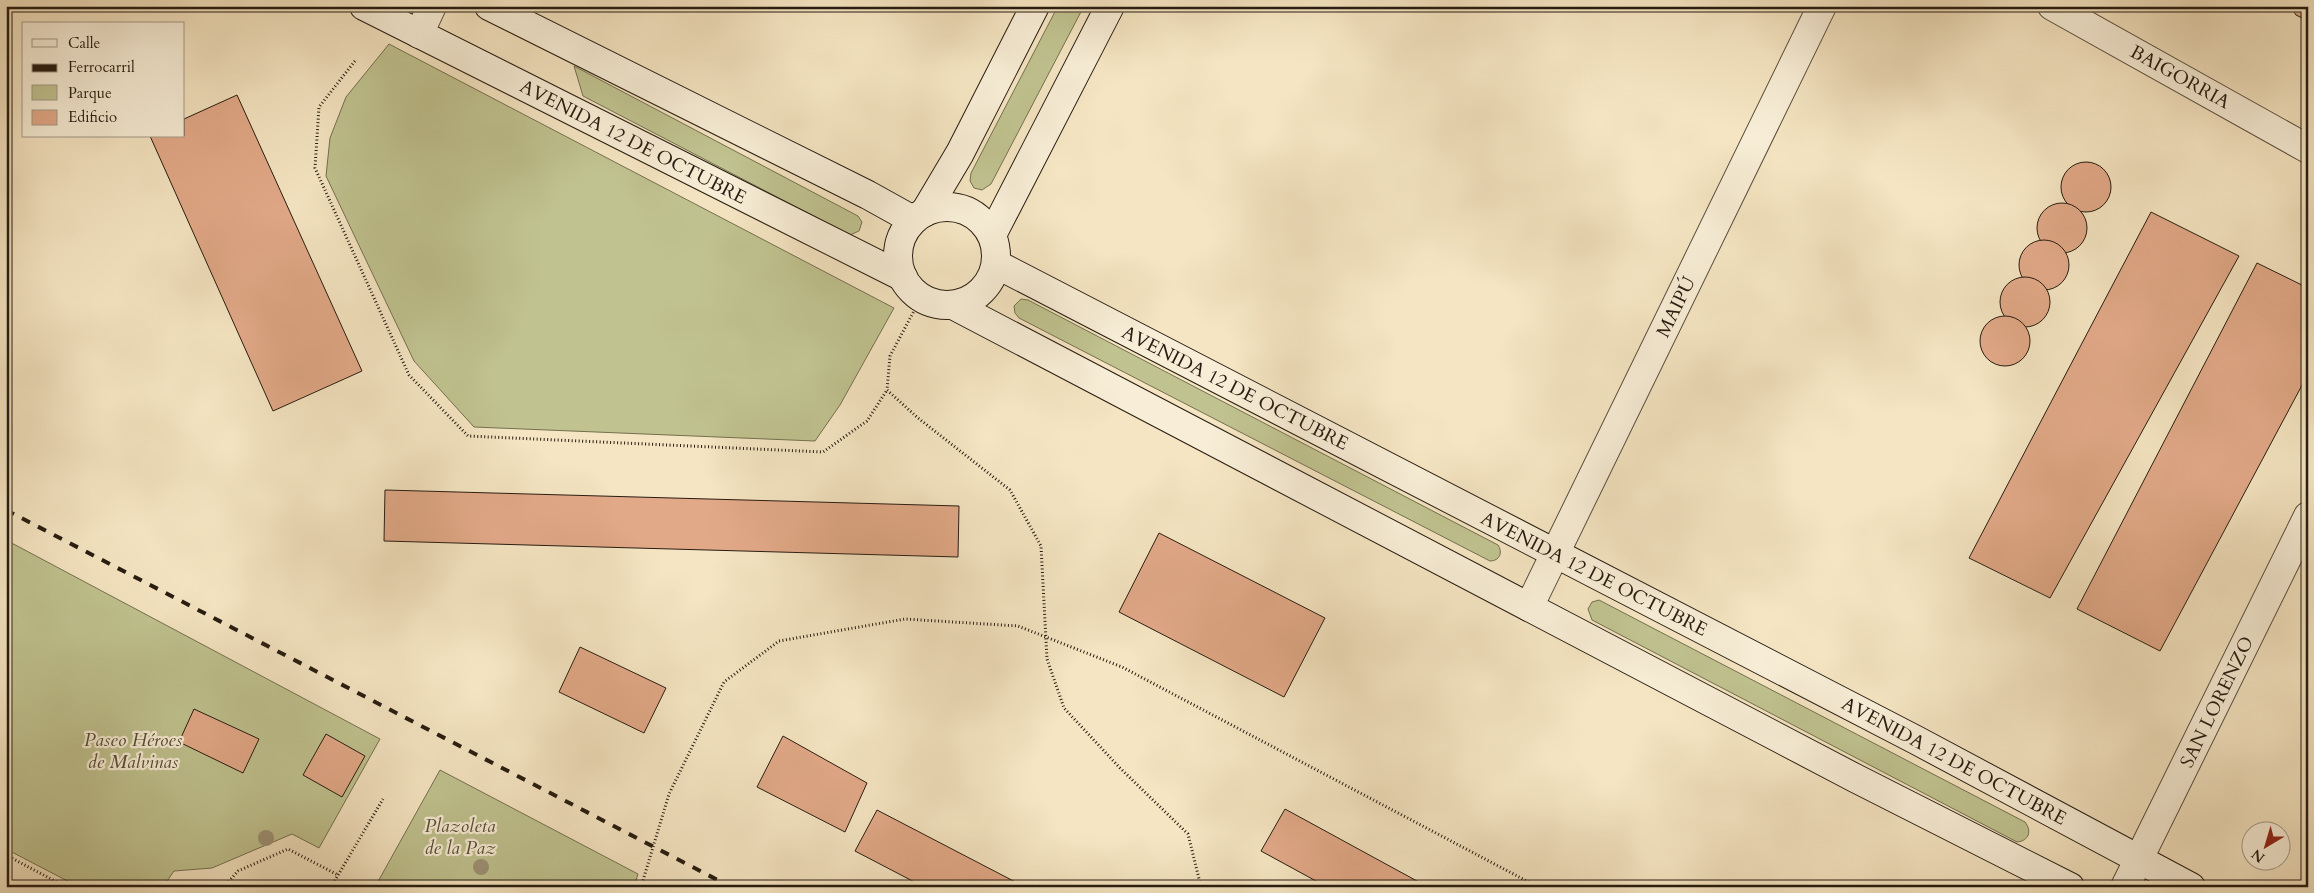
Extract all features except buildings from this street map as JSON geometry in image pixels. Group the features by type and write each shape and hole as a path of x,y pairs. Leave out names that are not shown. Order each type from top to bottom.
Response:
{"main road":[{"name":"AVENIDA 12 DE OCTUBRE","path":"364,6 903,277"},
{"path":"418,34 432,6"},
{"path":"489,6 868,195 919,216 936,208 952,206 968,211 982,221 992,235 996,250 996,264 989,282 978,294 964,303 948,306 932,303 911,289 899,269 897,253 901,237 919,216 960,152 1035,6"},
{"path":"992,235 1110,6"},
{"name":"MAIPÚ","path":"1529,607 1822,6"},
{"name":"BAIGORRIA","path":"2052,6 2308,149"},
{"name":"AVENIDA 12 DE OCTUBRE","path":"996,264 1916,740 2191,887"},
{"path":"953,305 1854,778 2070,887"},
{"name":"SAN LORENZO","path":"2125,887 2140,860 2308,516"}],"path":[{"path":"355,61 319,107 314,168 409,375 468,436 823,452 867,421 887,390 890,356 922,298"},
{"path":"887,390 918,418 1010,490 1041,546 1047,659 1064,708 1120,768 1188,834 1201,887"},
{"path":"641,887 669,794 724,682 779,641 905,618 1018,626 1122,667 1538,887"},
{"path":"331,887 383,799"},
{"path":"224,887 238,871 288,849 338,875"},
{"path":"6,855 66,887"}],"green space":[{"path":"1058,6 1084,6 991,184 982,190 974,188 970,181 971,173"},
{"path":"389,44 894,308 840,405 815,441 474,427 414,361 326,176 330,138 346,97"},
{"path":"574,66 858,216 862,222 859,231 850,235 583,96"},
{"path":"1021,299 1028,300 1498,545 1500,556 1490,561 1019,318 1015,313 1014,306"},
{"name":"Paseo Héroes de Malvinas","path":"6,540 380,739 319,848 292,834 212,868 174,871 163,887 79,887 6,849"},
{"path":"1599,600 2025,822 2029,832 2027,838 2017,842 1592,620 1588,609 1592,602"},
{"name":"Plazoleta de la Paz","path":"440,770 638,874 634,887 375,887"}],"railway":[{"path":"6,510 731,887"}]}
